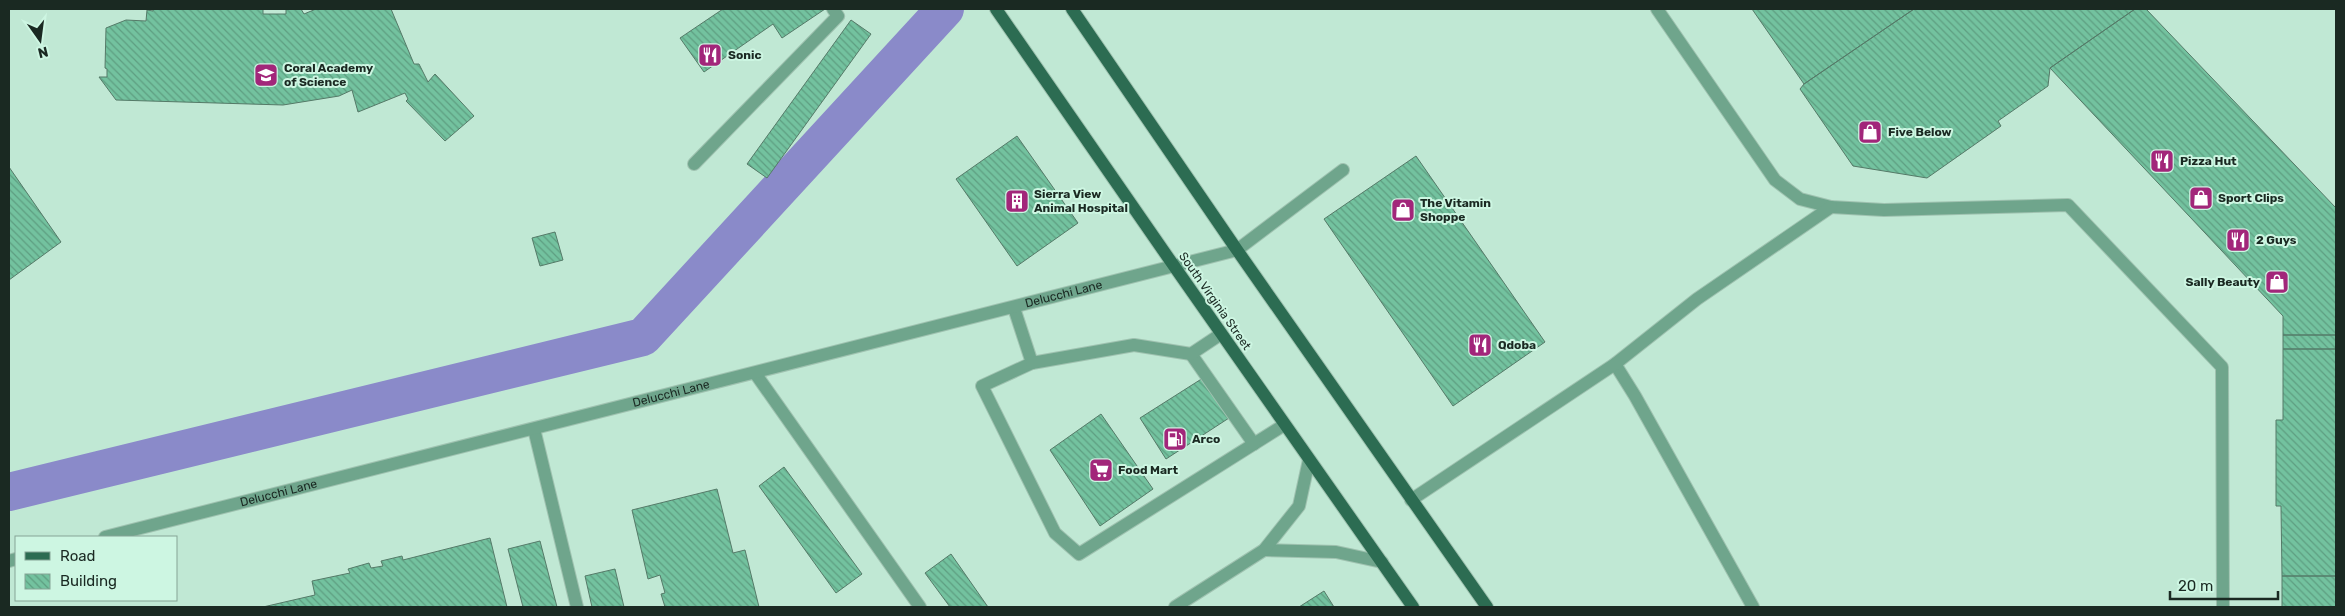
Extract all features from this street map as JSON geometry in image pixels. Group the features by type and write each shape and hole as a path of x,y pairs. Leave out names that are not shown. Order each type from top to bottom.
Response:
{"main road":[{"name":"South Virginia Street","path":"996,9 1413,607"},
{"path":"1072,9 1237,250 1487,607"}],"street":[{"path":"694,164 838,16 833,9"},
{"path":"1657,9 1775,180 1800,199 1831,207 1884,210 2068,205 2222,367 2223,607"},
{"path":"1237,250 1343,170"},
{"path":"1411,500 1615,364 1697,299 1831,207"},
{"name":"Delucchi Lane","path":"109,536 1237,250"},
{"path":"1014,308 1032,363"},
{"path":"1221,334 1190,354 1134,345 1032,363 982,386 1054,533 1079,554 1284,424"},
{"path":"1190,354 1254,444"},
{"path":"1615,364 1635,396 1753,607"},
{"path":"754,373 920,607"},
{"path":"534,429 577,607"},
{"path":"1176,607 1264,550 1299,506 1309,460"},
{"path":"1264,550 1336,552 1382,562"}],"building":[{"name":"Coral Academy of Science","path":"153,9 263,9 263,14 286,14 286,9 301,9 304,14 316,9 391,9 414,64 419,64 428,82 435,74 474,116 445,141 406,101 408,99 405,93 358,112 352,90 339,96 283,105 116,100 99,77 107,77 107,69 105,68 106,28 126,20 146,21 147,10 153,11"},
{"name":"Sonic","path":"723,9 825,9 782,38 773,24 704,72 680,38"},
{"path":"1752,9 1914,9 1804,84"},
{"path":"1914,9 2135,9 2050,68 2048,86 1998,121 2001,126 1927,178 1853,166 1800,89 1804,84"},
{"path":"2135,9 2146,9 2336,208 2336,335 2283,335 2283,316 2050,68"},
{"path":"851,20 871,34 767,178 747,164"},
{"name":"Sierra View Animal Hospital","path":"1017,136 1078,223 1017,266 956,179"},
{"path":"1416,156 1545,342 1453,406 1324,219"},
{"path":"9,167 61,242 9,280"},
{"path":"555,232 563,260 540,266 532,238"},
{"path":"2283,335 2336,335 2336,349 2283,349"},
{"path":"2283,349 2336,349 2336,576 2282,576 2281,506 2276,506 2276,420 2283,420"},
{"name":"Arco","path":"1203,378 1229,418 1166,459 1140,418"},
{"name":"Food Mart","path":"1101,414 1153,489 1100,526 1050,450"},
{"path":"784,467 862,574 836,593 759,486"},
{"path":"717,489 733,553 745,550 759,607 665,607 661,594 665,593 660,575 648,579 632,510"},
{"path":"490,538 507,607 263,607 315,595 312,581 350,573 348,569 369,563 371,568 383,566 381,561 402,556 403,560"},
{"path":"540,541 557,607 523,607 508,549"},
{"path":"951,554 988,607 950,607 925,573"},
{"path":"615,569 624,607 592,607 585,576"},
{"path":"2282,576 2336,576 2336,607 2282,607"},
{"path":"1324,591 1334,607 1299,607"}],"waterway":[{"path":"9,492 643,337 945,9"}],"place":[{"name":"Sonic","path":"710,55"},
{"name":"Coral Academy of Science","path":"266,75"},
{"name":"Five Below","path":"1870,132"},
{"name":"Pizza Hut","path":"2162,161"},
{"name":"Sport Clips","path":"2201,198"},
{"name":"Sierra View Animal Hospital","path":"1017,201"},
{"name":"The Vitamin Shoppe","path":"1403,210"},
{"name":"2 Guys","path":"2238,240"},
{"name":"Sally Beauty","path":"2277,282"},
{"name":"Qdoba","path":"1480,345"},
{"name":"Arco","path":"1175,439"},
{"name":"Food Mart","path":"1101,470"}]}
